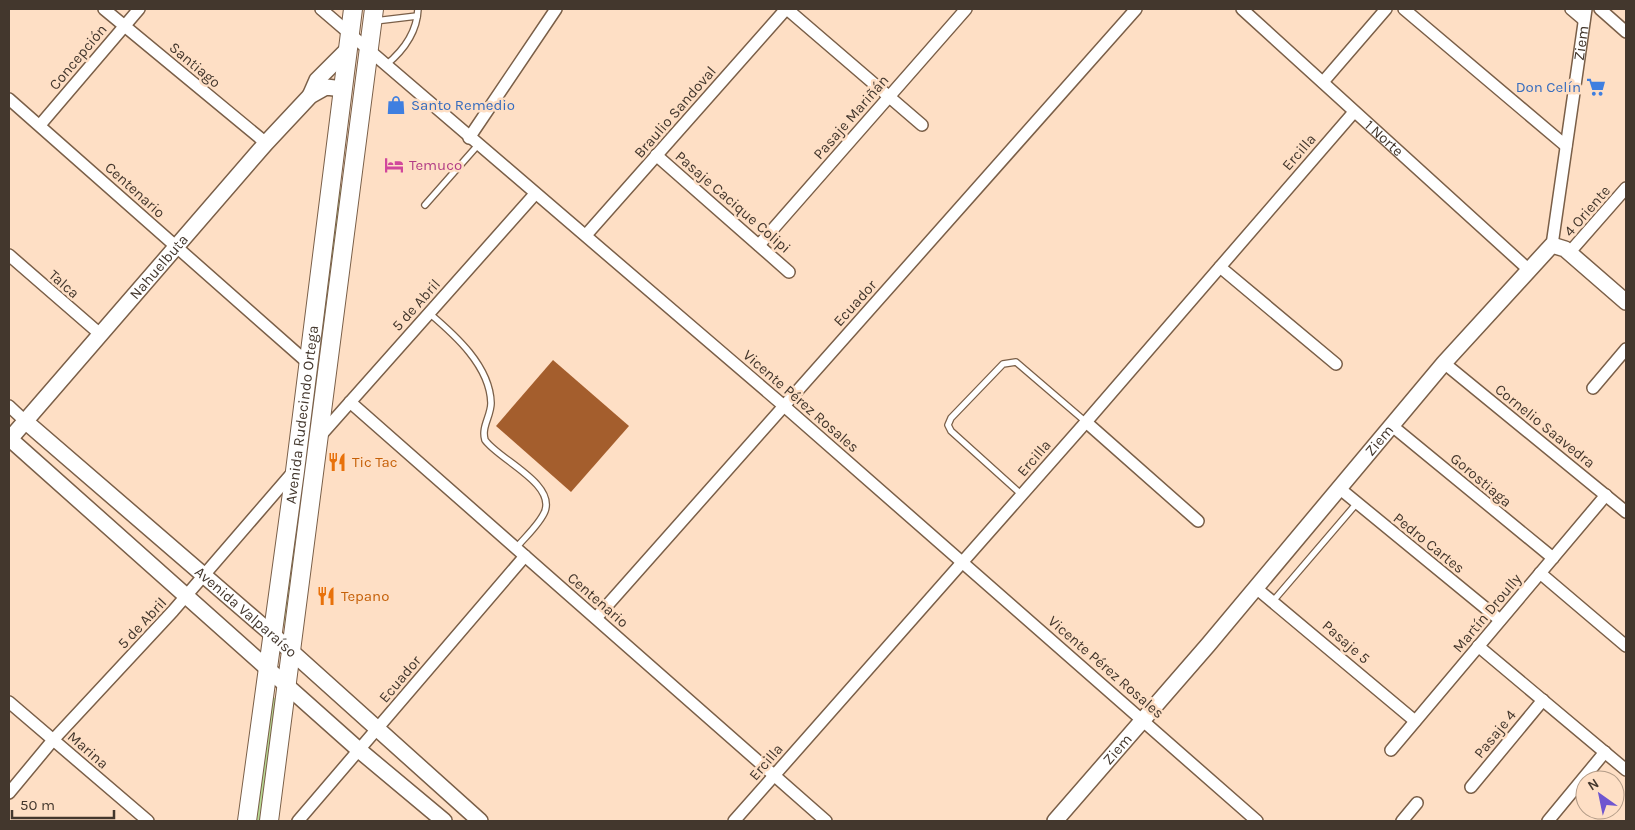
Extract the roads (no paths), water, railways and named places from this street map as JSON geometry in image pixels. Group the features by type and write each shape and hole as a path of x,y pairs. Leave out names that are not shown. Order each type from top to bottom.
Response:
{"main road":[{"name":"Avenida Rudecindo Ortega","path":"246,821 273,635 353,9"},
{"name":"Avenida Rudecindo Ortega","path":"269,821 373,15"}],"street":[{"name":"Santiago","path":"104,9 266,144"},
{"name":"Concepción","path":"40,125 139,9"},
{"name":"Vicente Pérez Rosales","path":"321,9 349,41 368,50 535,194 586,235 1144,720 1257,821"},
{"path":"474,141 556,9"},
{"path":"786,9 922,125"},
{"name":"Braulio Sandoval","path":"586,235 786,9"},
{"name":"Pasaje Mariñán","path":"759,245 966,9"},
{"name":"Ecuador","path":"596,618 1136,9"},
{"name":"1 Norte","path":"1242,9 1528,269"},
{"path":"1323,82 1386,9"},
{"path":"1404,9 1566,146"},
{"path":"1571,9 1585,14"},
{"path":"1600,9 1626,31"},
{"name":"Ziem","path":"1054,821 1144,720 1444,363 1528,269 1552,245 1585,14"},
{"name":"Nahuelbuta","path":"310,96 317,80 349,41"},
{"name":"Nahuelbuta","path":"9,439 176,246 310,96 326,87 343,89"},
{"name":"Centenario","path":"9,99 308,363"},
{"name":"Ercilla","path":"734,821 1086,422 1354,112"},
{"name":"Pasaje Cacique Colipi","path":"656,155 789,272"},
{"name":"4 Oriente","path":"1569,253 1626,188"},
{"name":"5 de Abril","path":"320,436 535,194"},
{"path":"1552,245 1569,253 1626,302"},
{"name":"Talca","path":"9,256 100,334"},
{"path":"1220,267 1336,364"},
{"path":"1593,388 1626,349"},
{"name":"Cornelio Saavedra","path":"1444,363 1626,512"},
{"name":"Centenario","path":"350,402 826,821"},
{"name":"Avenida Valparaíso","path":"9,406 273,635 290,653 480,821"},
{"path":"1086,422 1198,521"},
{"name":"Gorostiaga","path":"1391,425 1552,558"},
{"name":"Avenida Valparaíso","path":"9,439 359,750 444,821"},
{"name":"5 de Abril","path":"9,792 53,740 186,597 294,471"},
{"name":"Pedro Cartes","path":"1339,488 1500,620"},
{"name":"Martín Droully","path":"1390,750 1606,495"},
{"name":"Ecuador","path":"298,821 525,556"},
{"path":"1540,574 1626,646"},
{"name":"Pasaje 5","path":"1256,588 1274,600 1415,721"},
{"path":"1478,646 1626,770"},
{"name":"Pasaje 4","path":"1471,787 1543,700"},
{"name":"Marina","path":"9,702 148,821"},
{"path":"1548,821 1605,752"},
{"path":"1402,821 1417,803"}],"lane":[{"path":"386,65 409,39 418,9"},
{"path":"373,15 417,16"},
{"path":"425,205 474,141"},
{"path":"429,313 461,343 487,381 491,408 484,427 485,440 538,485 545,495 546,506 543,515 516,548"},
{"path":"1022,495 951,431 948,425 951,418 1003,364 1016,362 1086,422"},
{"path":"1274,600 1357,503"}],"place":[{"name":"Don Celín","path":"1596,87"},
{"name":"Santo Remedio","path":"396,105"},
{"name":"Temuco","path":"394,165"},
{"name":"Tic Tac","path":"337,462"},
{"name":"Tepano","path":"326,596"}]}
